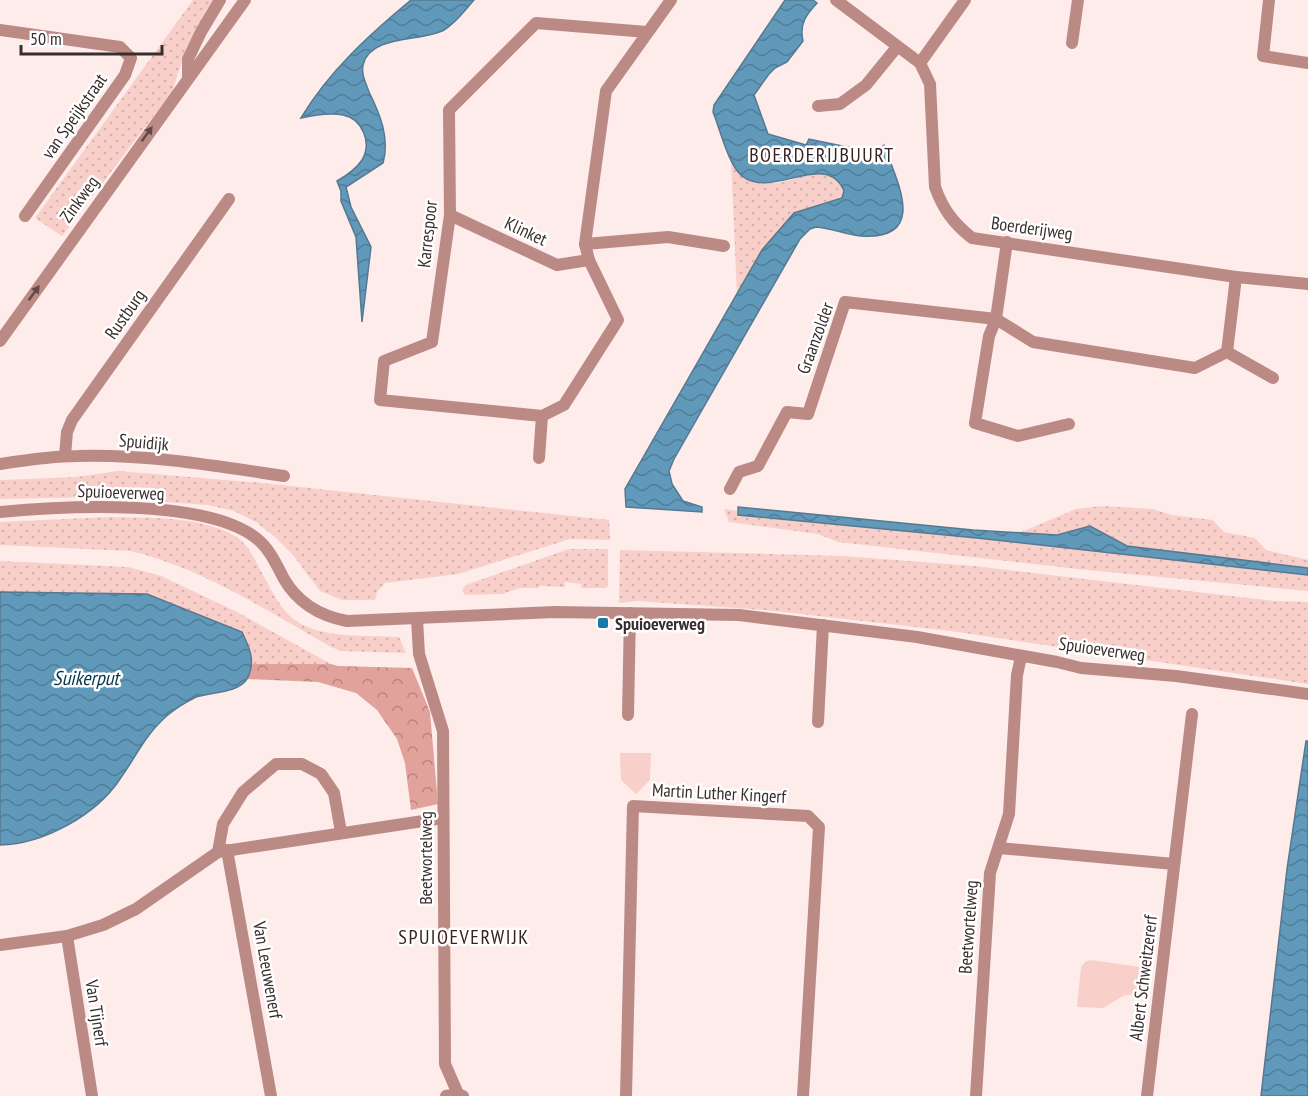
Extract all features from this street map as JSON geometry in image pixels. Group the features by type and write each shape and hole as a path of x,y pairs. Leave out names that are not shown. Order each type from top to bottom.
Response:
{"street":[{"name":"Zinkweg","path":"188,78 188,59 220,0"},
{"name":"Zinkweg","path":"0,341 245,0"},
{"path":"539,458 542,416 564,405 618,320 589,260 585,244 606,91 671,0"},
{"path":"836,0 920,63 965,0"},
{"path":"1072,43 1078,0"},
{"path":"1269,0 1263,56 1308,63"},
{"name":"Karrespoor","path":"542,416 380,400 384,361 432,342 450,215 449,110 536,23 647,32"},
{"name":"van Speijkstraat","path":"0,30 120,47 131,58 125,75 25,216"},
{"path":"818,106 840,104 866,85 897,47"},
{"name":"Boerderijweg","path":"920,63 930,84 935,187 955,225 972,238 1236,277 1308,284"},
{"name":"Rustburg","path":"65,456 66,432 72,420 229,199"},
{"name":"Klinket","path":"450,215 556,265 589,260"},
{"path":"585,244 668,237 724,246"},
{"path":"1007,242 996,320 989,336 975,423 1018,436 1069,424"},
{"path":"1236,277 1227,352 1273,378"},
{"name":"Graanzolder","path":"730,489 739,472 758,466 787,412 808,414 844,302 996,320 1033,342 1195,368 1227,352"},
{"name":"Spuidijk","path":"0,464 65,456 128,458 284,476"},
{"name":"Spuioeverweg","path":"0,512 123,508 175,512 217,519 238,527 264,545 293,593 309,607 347,621 555,612 739,615 917,637 1081,668 1176,676 1308,694"},
{"path":"628,715 630,613"},
{"name":"Beetwortelweg","path":"417,619 419,654 443,731 445,1064 456,1095"},
{"path":"818,722 822,625"},
{"name":"Beetwortelweg","path":"976,1096 990,873 1009,814 1017,675 1021,657"},
{"name":"Albert Schweitzererf","path":"1147,1096 1192,714"},
{"path":"222,851 223,824 243,792 276,764 302,764 321,774 334,793 341,832"},
{"name":"Martin Luther Kingerf","path":"626,1096 633,806 808,816 819,827 803,1096"},
{"path":"0,945 67,936 103,925 136,909 222,851 443,818"},
{"path":"999,848 1174,864"},
{"name":"Van Leeuwenerf","path":"222,851 272,1096"},
{"name":"Van Tijnerf","path":"67,936 92,1096"}],"shaded area":[{"path":"193,0 215,0 187,46 172,92 62,236 35,218"},
{"path":"731,159 740,174 761,182 778,183 820,173 838,180 845,191 842,198 822,203 762,250 737,294"},
{"path":"118,471 263,483 609,520 610,540 570,539 458,574 385,583 377,592 375,600 342,600 320,591 293,555 275,537 256,522 234,511 208,505 94,497 0,499 0,480 77,477"},
{"path":"1102,506 1152,509 1172,515 1213,520 1224,532 1255,538 1266,550 1308,560 1308,568 1127,546 1090,526 1057,535 1019,533 1076,509"},
{"path":"724,509 738,511 738,515 977,538 1308,575 1308,591 1077,569 838,542 818,534 729,522"},
{"path":"110,517 188,521 218,528 237,537 246,546 276,599 296,621 319,631 360,636 399,637 406,653 341,651 259,605 182,567 130,551 0,545 0,522"},
{"path":"569,549 608,549 608,586 582,588 581,584 565,582 565,587 520,588 502,594 465,595 462,590 466,585"},
{"path":"620,550 843,556 974,566 1274,601 1308,602 1308,684 951,631 765,610 637,601 619,603"},
{"path":"0,561 128,567 161,576 235,611 331,664 252,664 252,655 0,592"},
{"path":"620,753 651,753 650,780 636,794 621,780"},
{"path":"1090,960 1141,967 1139,995 1125,995 1103,1008 1077,1007 1081,967"}],"green space":[{"path":"252,664 331,664 412,668 430,712 438,804 411,810 405,763 397,739 377,710 356,693 318,682 247,679"}],"water":[{"path":"411,0 474,0 444,30 435,34 386,43 368,55 363,65 364,79 385,135 385,154 383,163 346,187 351,207 371,247 362,322 356,237 341,201 341,191 337,181 351,172 362,160 366,139 356,121 350,117 327,114 301,118 337,69"},
{"path":"785,0 813,0 817,3 804,20 803,41 787,62 769,74 754,95 768,134 806,145 809,139 876,153 884,145 900,191 903,206 902,219 895,229 882,235 861,236 816,227 810,229 800,239 669,471 672,484 683,501 702,507 702,512 626,507 625,489 762,250 794,213 842,198 844,191 836,179 825,174 812,174 768,183 754,182 742,176 729,155 713,112 714,105"},
{"path":"738,507 973,530 1057,535 1090,526 1127,546 1308,568 1308,575 977,538 738,515"},
{"name":"Suikerput","path":"0,592 147,594 242,632 251,655 250,673 243,684 238,687 196,697 169,714 148,737 110,792 83,815 51,833 17,843 0,845"},
{"path":"1306,741 1308,741 1308,1096 1261,1096 1287,869"}],"place":[{"name":"Spuioeverweg","path":"603,623"}],"district":[{"name":"BOERDERIJBUURT","path":"822,155"},
{"name":"SPUIOEVERWIJK","path":"464,937"}]}
